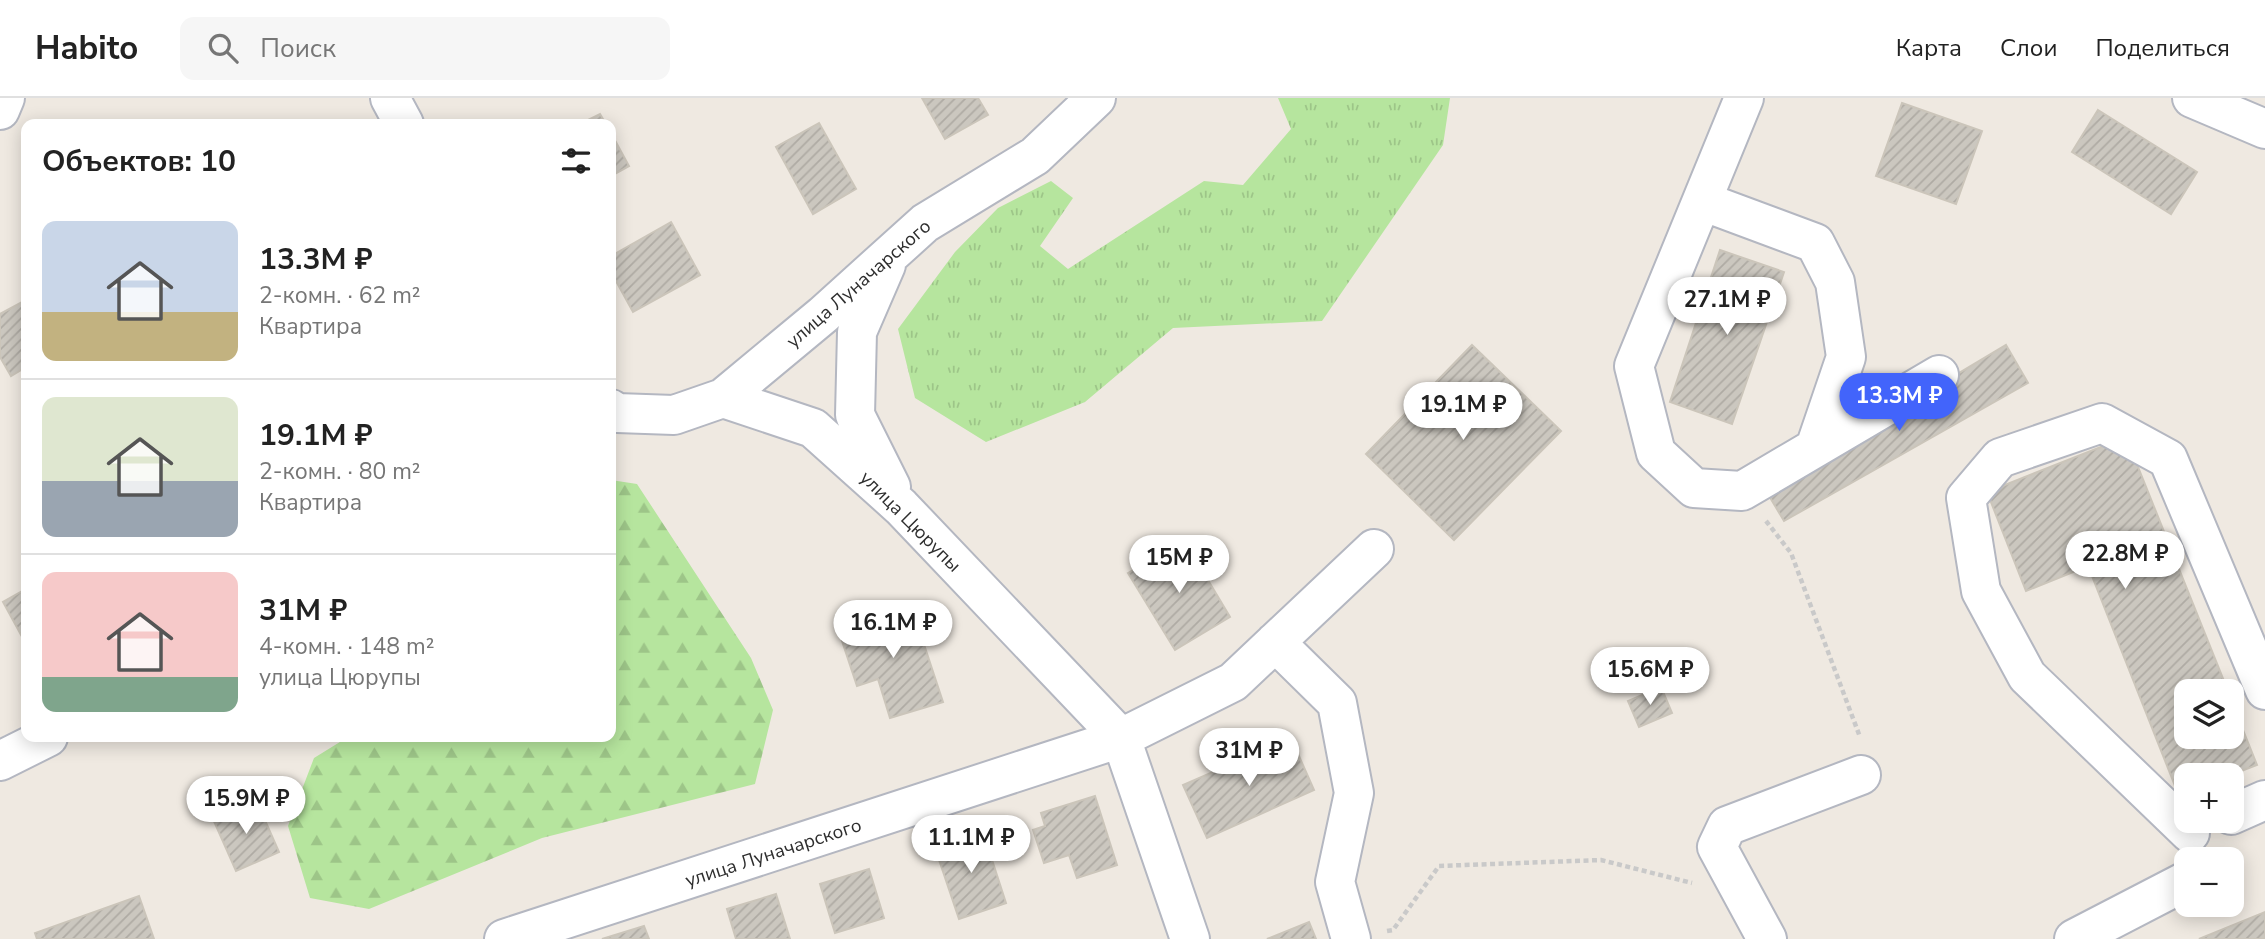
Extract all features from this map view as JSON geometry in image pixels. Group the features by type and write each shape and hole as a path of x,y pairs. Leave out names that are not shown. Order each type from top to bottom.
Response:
{"street":[{"path":"0,110 5,98"},
{"path":"390,98 401,119"},
{"name":"улица Луначарского","path":"723,398 823,315 925,223 1035,156 1096,98"},
{"path":"1744,98 1634,366 1656,453 1694,488 1742,491 1939,375"},
{"path":"2193,98 2265,129"},
{"path":"1702,201 1815,243 1835,282 1846,357 1815,448"},
{"path":"893,250 857,332 855,415 901,507"},
{"path":"616,412 674,415 723,398"},
{"name":"улица Цюрупы","path":"723,398 813,428 901,507 1121,738 1190,939"},
{"path":"2203,838 2027,676 1981,591 1966,498 2000,457 2102,423 2168,459 2265,690"},
{"name":"улица Луначарского","path":"504,939 1121,738 1233,682 1374,549"},
{"path":"1275,642 1337,703 1354,793 1335,882 1350,938"},
{"path":"0,761 38,742"},
{"path":"1767,939 1717,847 1727,826 1861,775"},
{"path":"2244,809 2265,800"},
{"path":"2074,939 2174,887"}],"path":[{"path":"1742,491 1791,553 1867,756 1861,775"},
{"path":"1350,938 1393,930 1439,866 1601,860 1744,896"}],"green space":[{"path":"1278,98 1450,98 1443,145 1322,321 1173,328 1085,402 986,442 915,398 898,329 955,252 998,208 1051,181 1073,198 1040,246 1068,269 1204,181 1243,185 1291,129"},
{"path":"616,481 637,484 751,658 773,710 755,784 542,838 369,909 310,898 288,826 314,758 340,742 616,742"}],"building":[{"path":"922,98 978,98 988,115 945,139"},
{"path":"1902,103 1982,131 1956,204 1876,176"},
{"path":"2098,110 2197,172 2171,214 2072,152"},
{"path":"600,114 603,119 590,119"},
{"path":"819,123 856,189 813,214 776,147"},
{"path":"616,142 629,166 616,173"},
{"path":"671,222 700,275 633,312 616,281 616,253"},
{"path":"1720,250 1784,272 1732,424 1670,402"},
{"path":"21,303 21,370 11,376 0,357 0,314"},
{"path":"1472,345 1561,431 1454,540 1366,454"},
{"path":"2006,345 2028,383 1784,521 1765,489"},
{"path":"2126,437 2223,679 2174,679 2174,749 2244,749 2244,732 2257,765 2244,770 2244,763 2174,763 2174,783 2088,566 2026,591 1987,492"},
{"path":"1184,540 1230,617 1175,650 1128,573"},
{"path":"21,592 21,635 3,602"},
{"path":"911,605 943,702 890,718 878,679 857,686 838,629"},
{"path":"1661,687 1672,713 1639,727 1628,701"},
{"path":"1291,738 1314,790 1207,838 1183,785"},
{"path":"1095,796 1117,865 1077,878 1069,855 1044,863 1033,830 1045,826 1041,813"},
{"path":"256,800 279,852 236,871 213,819"},
{"path":"983,832 1006,903 959,919 935,848"},
{"path":"869,869 884,918 835,933 820,884"},
{"path":"776,894 790,939 736,939 727,909"},
{"path":"139,896 154,939 37,939 35,933"},
{"path":"2265,912 2265,939 2199,939"},
{"path":"1309,922 1316,939 1267,939"},
{"path":"644,926 649,939 602,939"}]}
